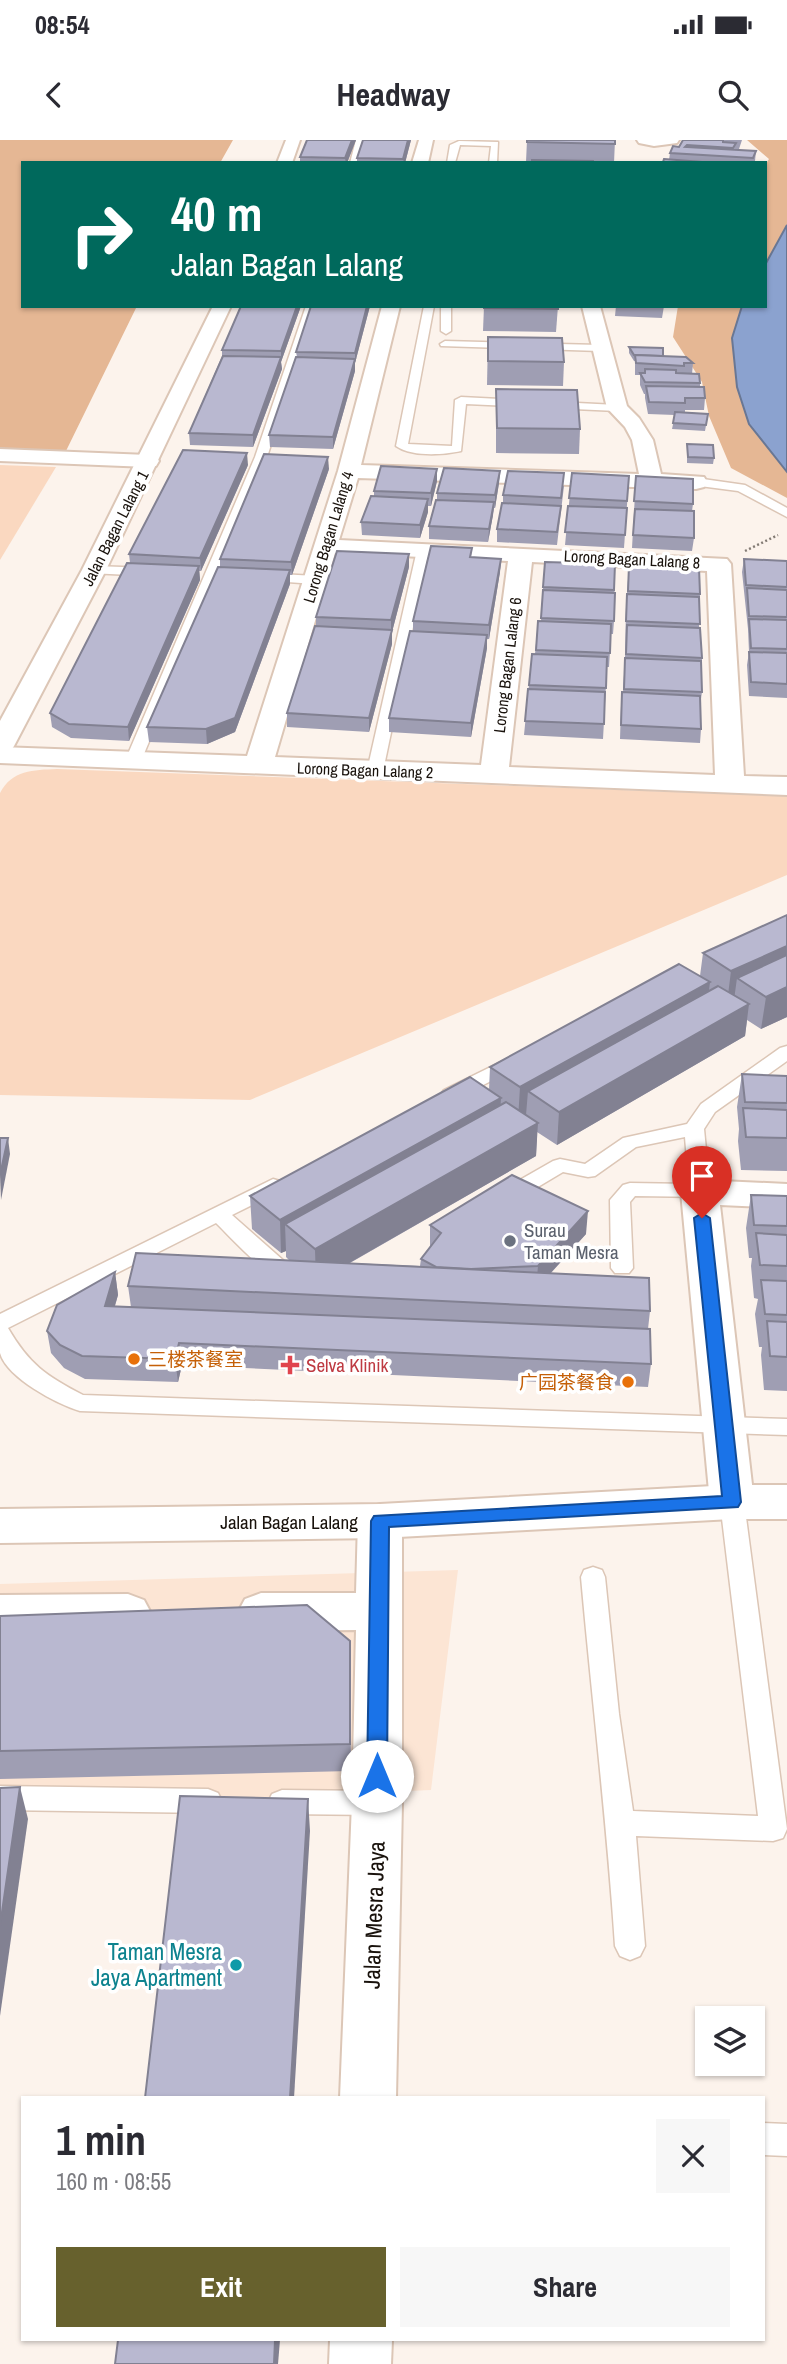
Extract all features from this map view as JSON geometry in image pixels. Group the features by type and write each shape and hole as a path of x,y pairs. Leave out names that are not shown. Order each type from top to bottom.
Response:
{"street":[{"path":"285,161 293,140"},
{"path":"421,161 426,140"},
{"path":"653,146 671,140"},
{"name":"Jalan Bagan Lalang 1","path":"0,746 94,570 221,308"},
{"name":"Lorong Bagan Lalang 4","path":"258,766 349,471 390,308"},
{"path":"591,308 617,408 629,417 642,437 652,468 650,481"},
{"path":"0,455 148,461"},
{"path":"349,471 696,482"},
{"name":"Lorong Bagan Lalang 8","path":"327,546 719,564 730,782"},
{"name":"Lorong Bagan Lalang 6","path":"494,776 521,554"},
{"name":"Lorong Bagan Lalang 2","path":"0,755 787,786"},
{"path":"732,1502 699,1192 787,1196"},
{"name":"Jalan Bagan Lalang","path":"0,1526 380,1521 732,1502 787,1502"},
{"name":"Jalan Mesra Jaya","path":"368,2096 377,1803 380,1521"},
{"path":"216,1612 378,1611"},
{"path":"0,1614 162,1613"},
{"path":"360,2364 361,2341"}],"lane":[{"path":"355,161 360,140"},
{"path":"451,161 454,145 458,143 495,144 493,161"},
{"path":"133,761 261,457 310,308"},
{"path":"429,308 402,446 410,449 457,449 461,400 617,408"},
{"path":"446,308 446,331"},
{"path":"445,344 600,348"},
{"path":"696,482 741,488 787,513"},
{"path":"375,771 424,550"},
{"path":"94,570 159,572"},
{"path":"250,577 315,580"},
{"path":"622,1268 620,1200 630,1189 699,1192 694,1129 708,1108 787,1052"},
{"path":"439,1100 525,1056"},
{"path":"482,1212 560,1165 588,1171 630,1142 694,1129"},
{"path":"0,1323 292,1176"},
{"path":"218,1214 273,1265 294,1280 310,1285"},
{"path":"0,1333 10,1355 35,1381 80,1403 787,1427"},
{"path":"621,1823 773,1829 732,1502"},
{"path":"593,1577 606,1714 621,1823 630,1946"},
{"path":"0,1798 377,1803"},
{"path":"765,2139 787,2140"}],"path":[{"path":"719,564 779,534"}],"shaded area":[{"path":"0,140 233,140 221,161 21,161 21,308 136,308 65,453 0,450"},
{"path":"747,140 787,140 787,225 767,261 767,162 769,159"},
{"path":"678,308 741,308 732,338 749,424 787,472 787,498 731,468 709,416 702,382 673,337"},
{"path":"0,465 56,467 0,560"},
{"path":"57,769 787,796 787,875 250,1100 0,1095 0,793 11,780 24,773"},
{"path":"458,1570 431,1790 0,1809 0,1584"}],"water":[{"path":"787,225 787,472 749,424 737,387 732,338 741,308 767,308 767,261"}],"building":[{"path":"307,140 352,140 345,158 300,157"},
{"path":"363,140 408,140 403,159 357,158"},
{"path":"615,140 615,144 527,142"},
{"path":"683,140 723,140 736,143 733,148 685,147 756,151 753,158 670,153 673,146 679,147"},
{"path":"240,308 296,308 281,351 222,350"},
{"path":"310,308 366,308 355,353 296,352"},
{"path":"484,308 558,308 558,309"},
{"path":"488,337 562,338 564,362 488,361"},
{"path":"629,347 663,348 663,356 634,355"},
{"path":"635,355 686,357 693,363 684,363 684,366 636,363"},
{"path":"223,356 281,357 253,435 189,433"},
{"path":"296,357 355,359 333,437 269,435"},
{"path":"645,369 699,374 700,383 645,382 640,373 645,373"},
{"path":"646,386 704,387 705,398 685,398 685,403 649,402"},
{"path":"496,389 577,390 580,429 497,428"},
{"path":"675,412 708,414 706,425 673,423"},
{"path":"687,444 713,445 714,458 688,457"},
{"path":"183,450 247,453 200,558 129,554"},
{"path":"264,454 328,457 291,562 220,559"},
{"path":"381,466 437,469 431,493 374,491"},
{"path":"444,468 500,471 495,495 437,493"},
{"path":"508,471 564,473 561,498 503,495"},
{"path":"572,473 629,476 627,501 569,498"},
{"path":"636,476 693,479 693,504 634,501"},
{"path":"371,496 428,499 420,525 361,522"},
{"path":"436,500 494,502 489,529 429,526"},
{"path":"502,503 561,506 557,532 497,529"},
{"path":"568,506 627,508 625,535 565,532"},
{"path":"635,509 694,511 694,538 633,535"},
{"path":"431,546 472,548 470,557 501,559 489,625 413,621"},
{"path":"337,551 409,554 391,620 316,617"},
{"path":"744,559 787,561 787,587 746,585"},
{"path":"545,562 615,564 614,590 543,587"},
{"path":"127,563 199,566 128,727 69,724 50,713"},
{"path":"629,565 699,568 700,594 628,591"},
{"path":"218,567 290,570 235,718 206,729 147,727"},
{"path":"747,588 787,590 787,617 749,616"},
{"path":"543,590 615,593 614,621 541,618"},
{"path":"627,594 699,597 700,624 626,621"},
{"path":"749,619 787,620 787,649 751,648"},
{"path":"538,621 611,624 610,653 536,650"},
{"path":"627,625 700,628 702,658 626,654"},
{"path":"315,626 392,630 369,718 287,713"},
{"path":"410,631 487,635 471,723 389,718"},
{"path":"749,652 787,653 787,684 751,682"},
{"path":"532,654 607,657 606,688 529,685"},
{"path":"625,658 701,661 702,692 624,689"},
{"path":"528,689 605,692 604,724 525,721"},
{"path":"622,692 700,696 701,729 621,725"},
{"path":"787,915 787,946 731,971 703,953"},
{"path":"787,955 787,987 766,997 737,978"},
{"path":"679,964 710,982 520,1087 490,1067"},
{"path":"718,986 749,1004 559,1112 528,1091"},
{"path":"742,1074 787,1076 787,1103 745,1102"},
{"path":"470,1077 501,1098 280,1220 250,1196"},
{"path":"506,1102 538,1123 315,1249 285,1224"},
{"path":"743,1108 787,1110 787,1138 746,1137"},
{"path":"0,1138 8,1138 0,1175"},
{"name":"Surau Taman Mesra","path":"512,1175 588,1211 538,1266 471,1269 436,1267 421,1259 441,1233 430,1225"},
{"path":"751,1195 787,1196 787,1226 754,1225"},
{"path":"756,1233 787,1235 787,1266 760,1265"},
{"path":"136,1253 649,1278 650,1311 128,1286"},
{"path":"115,1272 105,1306 650,1329 651,1364 179,1343 175,1359 82,1356 60,1345 47,1331 57,1305"},
{"path":"761,1280 787,1281 787,1315 765,1314"},
{"path":"767,1321 787,1322 787,1357 770,1356"},
{"path":"307,1605 350,1641 350,1744 0,1751 0,1616"},
{"path":"20,1787 0,1926 0,1788"},
{"name":"Taman Mesra Jaya Apartment","path":"180,1796 308,1799 290,2096 145,2096"},
{"path":"118,2341 275,2341 274,2364 115,2364"}],"place":[{"name":"Surau Taman Mesra","path":"510,1241"},
{"name":"三楼茶餐室","path":"134,1359"},
{"name":"Selva Klinik","path":"290,1365"},
{"name":"广园茶餐食","path":"628,1382"},
{"name":"Taman Mesra Jaya Apartment","path":"236,1965"}],"route":[{"path":"377,1776 380,1521 732,1502 702,1218"}]}
